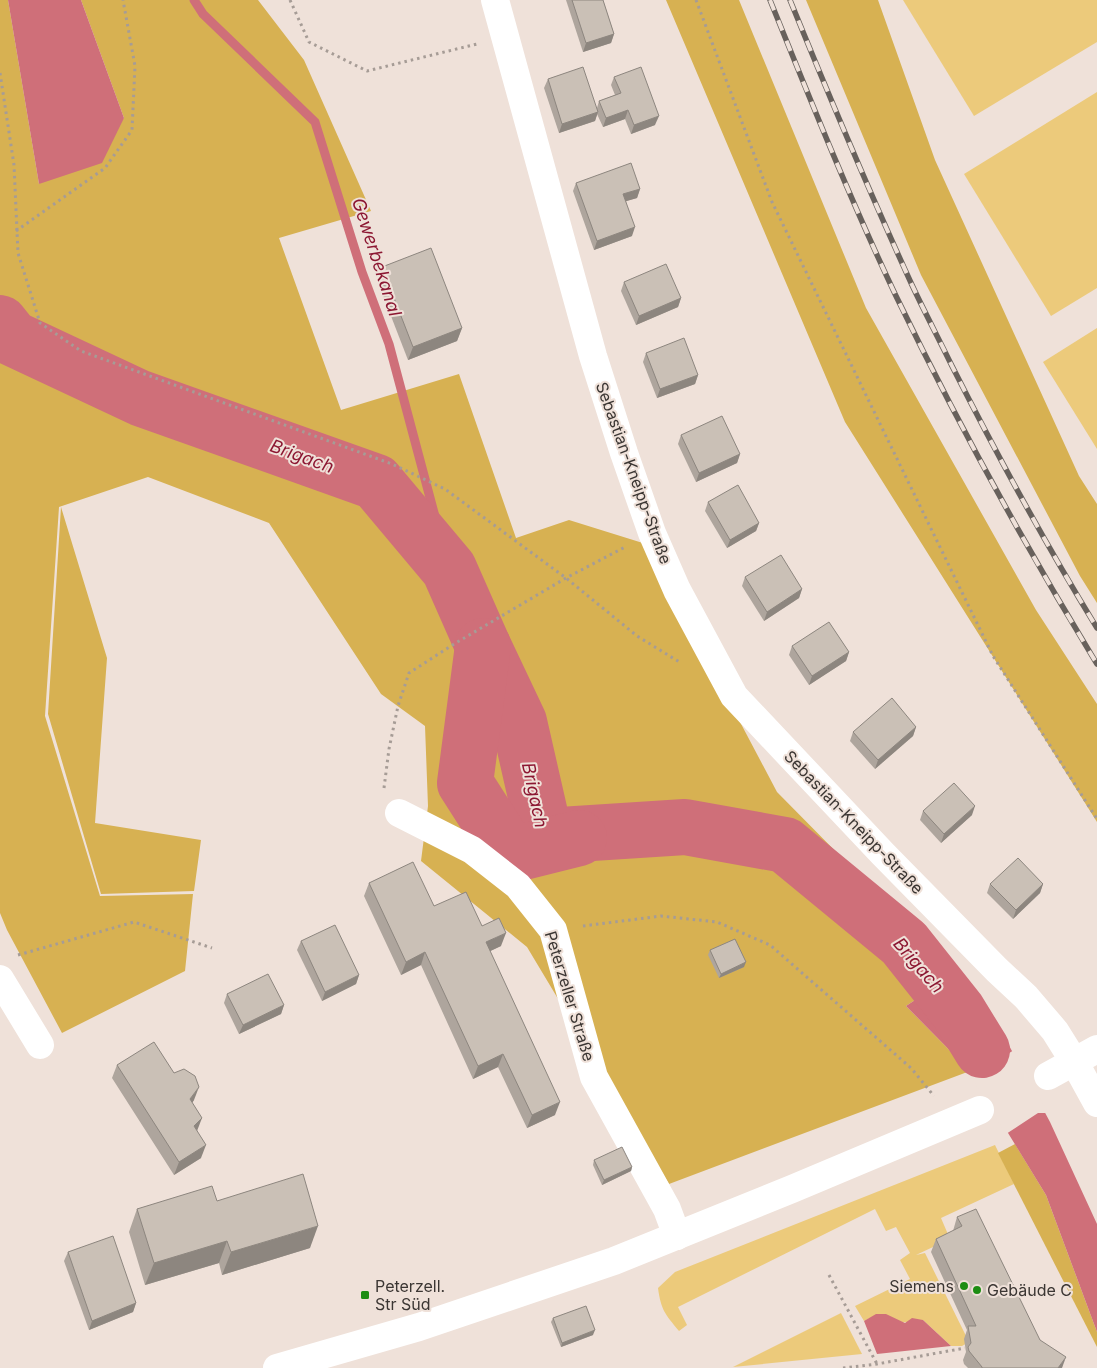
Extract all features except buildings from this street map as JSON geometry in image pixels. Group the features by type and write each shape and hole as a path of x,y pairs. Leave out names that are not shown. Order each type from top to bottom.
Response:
{"street":[{"name":"Sebastian-Kneipp-Straße","path":"495,0 593,356 624,453 652,533 677,590 734,696 890,861 1026,997 1054,1031 1086,1056 1097,1103"},
{"name":"Peterzeller Straße","path":"399,813 472,850 518,886 553,930 594,1077 667,1210 677,1236"},
{"path":"5,968 40,1045"},
{"path":"1048,1076 1086,1056"},
{"path":"277,1368 419,1327 614,1261 980,1110"}],"path":[{"path":"16,231 105,168 132,130 135,66 123,0"},
{"path":"290,0 309,42 367,71 506,37"},
{"path":"696,0 772,202 993,656 1097,820"},
{"path":"0,73 14,165 18,253 40,323 81,351 392,464 445,490 566,578 637,636 686,666"},
{"path":"399,813 384,788 389,749 398,706 409,672 566,578 652,533"},
{"path":"553,930 660,916 717,922 770,945 911,1068 939,1102"},
{"path":"5,968 134,922 212,948"},
{"path":"829,1276 877,1364"},
{"path":"843,1368 877,1364 965,1348"}],"shaded area":[{"path":"0,0 8,0 39,184 124,118 81,0 258,0 304,60 371,211 279,238 341,410 459,374 516,538 569,520 646,544 777,792 930,947 953,975 906,1006 970,1071 669,1184 527,947 421,861 428,806 425,726 381,694 269,523 148,477 59,507 45,716 100,896 193,894 185,971 62,1033 7,930 0,913"},
{"path":"8,0 81,0 124,118 102,163 39,184"},
{"path":"666,0 739,0 866,308 1036,610 1097,704 1097,822 845,422"},
{"path":"806,0 878,0 935,160 1079,476 1097,504 1097,603 1080,576 921,275"},
{"path":"903,0 1097,0 1097,42 974,116"},
{"path":"1097,92 1097,288 1051,316 964,174"},
{"path":"1097,328 1097,449 1043,362"},
{"path":"61,507 107,658 95,823 201,840 194,891 101,894 48,714"},
{"path":"953,975 965,986 1005,1038 1050,1122 1097,1224 1097,1332 1046,1195 970,1071 906,1006"},
{"path":"1015,1144 1046,1195 1097,1332 1097,1347 998,1153"},
{"path":"995,1145 1014,1184 941,1218 950,1239 916,1255 925,1253 969,1342 962,1346 951,1346 923,1320 902,1322 884,1315 877,1315 864,1321 855,1306 910,1279 900,1260 910,1253 896,1227 886,1231 875,1209 678,1307 687,1325 679,1331 664,1311 658,1288 675,1272"},
{"path":"841,1313 862,1354 733,1367"},
{"path":"876,1314 886,1314 905,1323 912,1318 923,1320 951,1346 877,1354 864,1321"}],"pier":[{"path":"1014,1050 1048,1113 1038,1113 1006,1134 971,1077"}],"waterway":[{"name":"Gewerbekanal","path":"194,0 203,14 315,122 362,272 389,344 449,569"},
{"name":"Brigach","path":"0,323 12,338 140,398 376,482 449,569 519,722 545,836 685,827 785,845 904,943 958,1011 982,1050"},
{"path":"483,646 465,783 511,855 579,838"}],"railway":[{"path":"770,0 846,186 919,343 1043,574 1097,664"},
{"path":"790,0 834,108 922,306 1004,466 1097,628"}],"place":[{"name":"Siemens","path":"964,1286"},
{"name":"Gebäude C","path":"977,1290"},
{"name":"Peterzell. Str Süd","path":"365,1295"}]}
